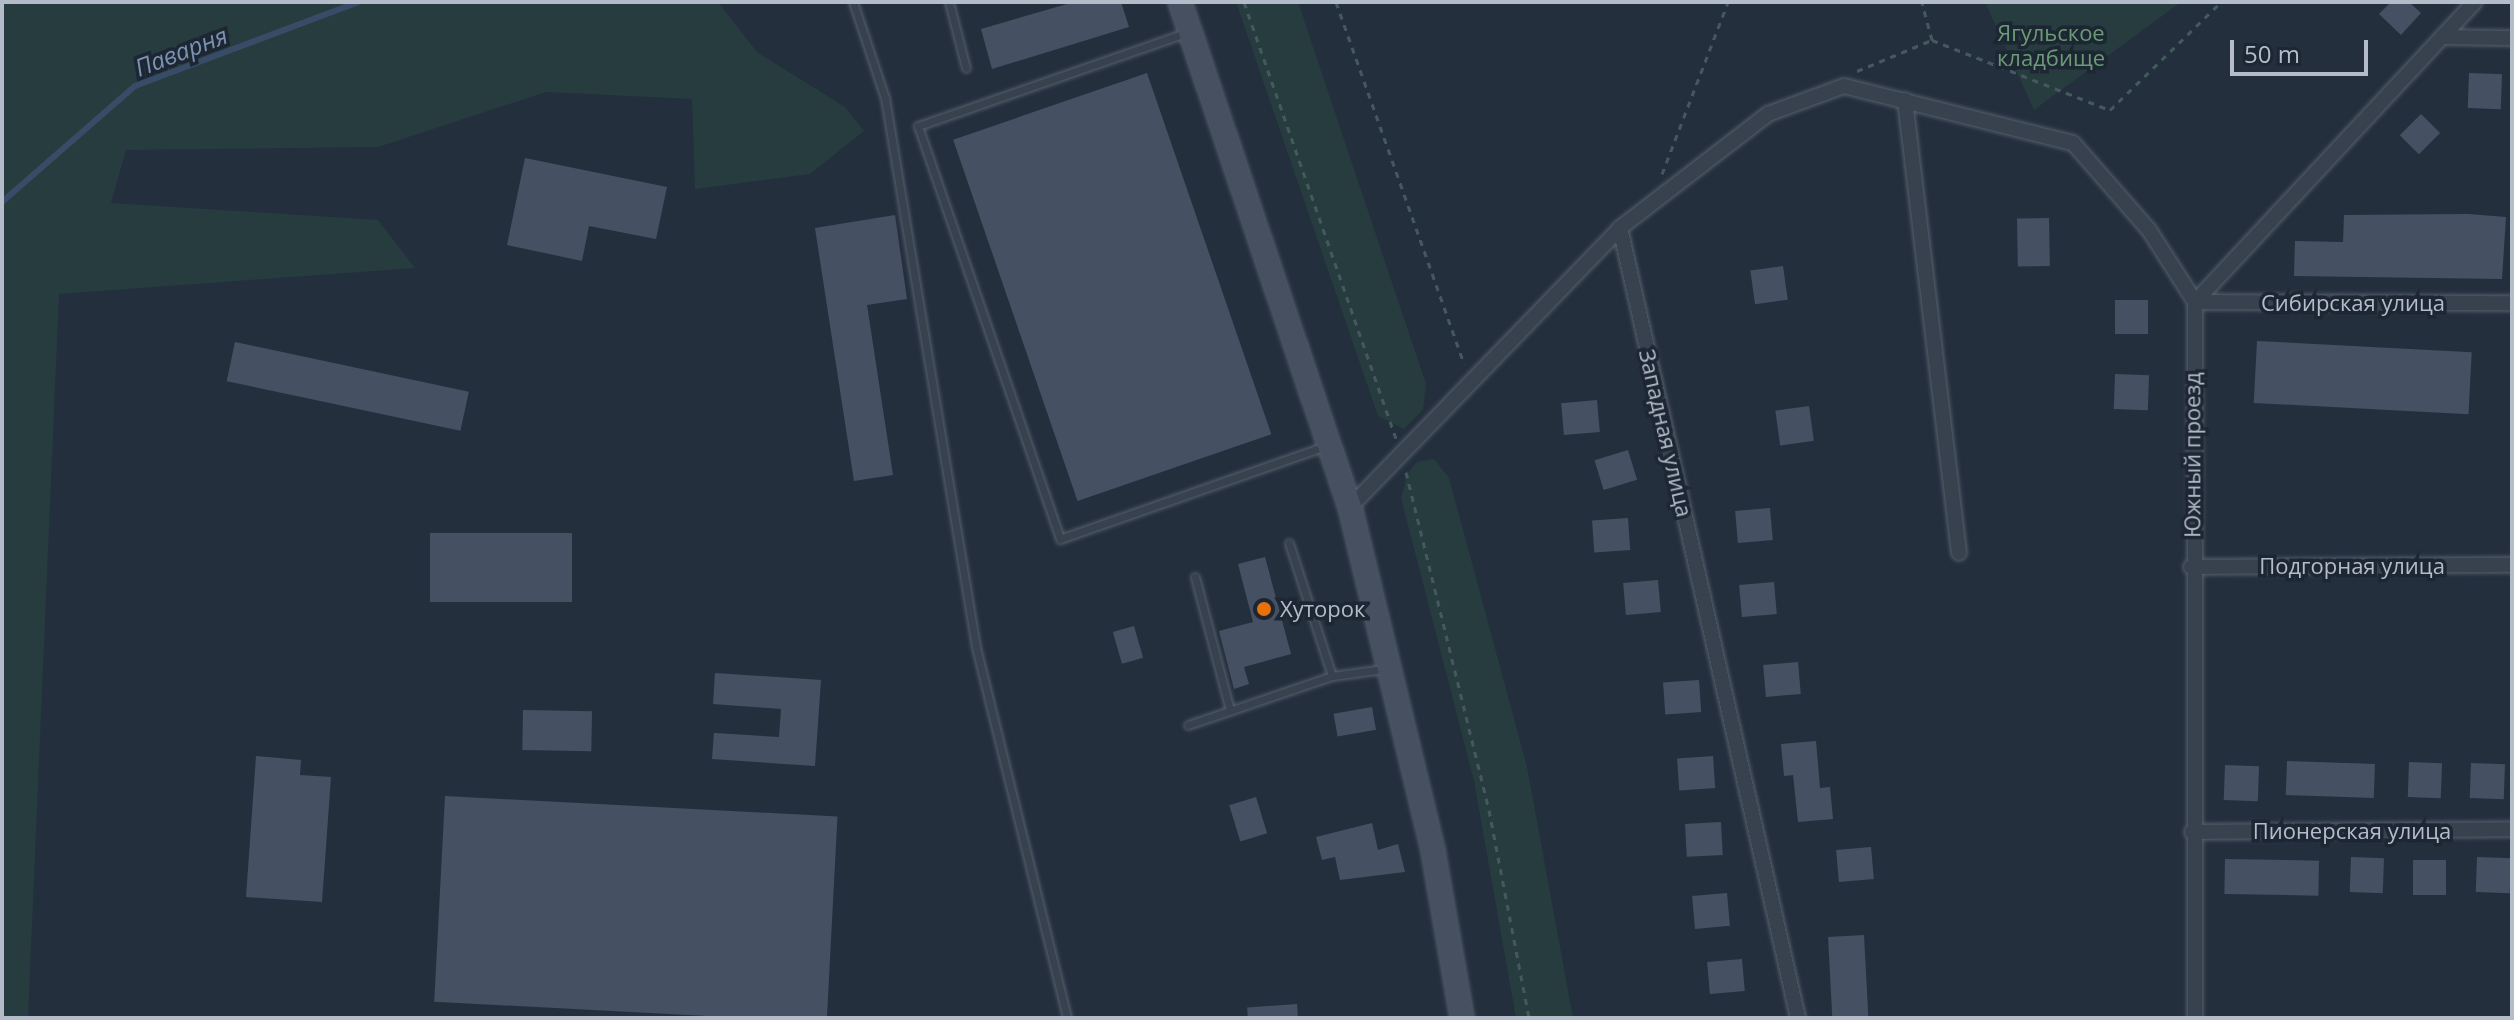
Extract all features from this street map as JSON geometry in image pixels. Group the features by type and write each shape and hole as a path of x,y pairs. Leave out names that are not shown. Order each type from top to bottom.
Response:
{"street":[{"path":"1180,2 1350,507 1433,851 1462,1018"},
{"path":"1350,507 1620,228 1768,114 1844,86 2073,143 2122,194 2195,302 2446,37 2475,2"},
{"path":"2446,37 2512,38"},
{"path":"1905,100 1959,553"},
{"name":"Западная улица","path":"1620,228 1798,1018"},
{"name":"Сибирская улица","path":"2195,302 2512,303"},
{"name":"Южный проезд","path":"2195,302 2191,567 2195,1018"},
{"name":"Подгорная улица","path":"2191,567 2512,565"},
{"name":"Пионерская улица","path":"2192,832 2512,829"}],"lane":[{"path":"853,2 885,98 976,647 1067,1018"},
{"path":"949,2 966,68"},
{"path":"1190,32 918,126 1060,539 1329,445"},
{"path":"1289,543 1332,676"},
{"path":"1195,577 1230,710"},
{"path":"1188,725 1332,676 1390,668"}],"path":[{"path":"1244,2 1402,453 1489,810 1529,1018"},
{"path":"1336,2 1471,382"},
{"path":"1653,200 1728,2"},
{"path":"1922,2 1932,40"},
{"path":"1844,86 1863,65 1932,40 2110,110 2221,2"}],"green space":[{"path":"2,2 718,2 757,52 845,107 864,131 810,174 695,189 692,99 546,92 378,147 126,150 111,203 378,220 415,268 59,294 28,1018 2,1018"},
{"path":"1236,2 1298,2 1426,384 1423,410 1404,429 1378,416"},
{"name":"Ягульское кладбище","path":"1985,2 2181,2 2034,110"},
{"path":"1434,459 1449,478 1527,767 1573,1018 1516,1018 1474,781 1401,498 1408,473 1417,462"}],"building":[{"path":"1074,2 1121,2 1129,27 992,69 981,29"},
{"path":"2391,2 2409,2 2421,13 2401,35 2379,14"},
{"path":"1147,73 1271,434 1078,501 953,140"},
{"path":"2469,73 2502,74 2501,109 2468,108"},
{"path":"2421,114 2440,133 2419,154 2400,135"},
{"path":"525,158 667,187 656,239 589,226 582,261 507,245"},
{"path":"2468,214 2506,217 2502,279 2294,276 2295,241 2343,242 2344,215"},
{"path":"895,215 907,299 867,305 893,475 854,481 815,228"},
{"path":"2049,218 2050,266 2018,267 2017,219"},
{"path":"1783,266 1788,300 1755,304 1750,271"},
{"path":"2115,300 2148,300 2148,334 2115,334"},
{"path":"2257,341 2472,352 2468,414 2254,403"},
{"path":"235,342 469,392 460,431 227,381"},
{"path":"2115,374 2149,375 2148,410 2114,409"},
{"path":"1597,400 1600,432 1564,435 1561,403"},
{"path":"1809,406 1814,441 1780,445 1775,411"},
{"path":"1628,450 1637,480 1604,490 1595,460"},
{"path":"1770,508 1773,540 1738,543 1735,511"},
{"path":"1628,518 1630,550 1594,552 1592,521"},
{"path":"430,533 572,533 572,602 430,602"},
{"name":"Хуторок","path":"1265,557 1291,654 1244,667 1249,684 1234,689 1219,631 1253,622 1238,564"},
{"path":"1658,580 1661,612 1626,615 1623,583"},
{"path":"1774,582 1777,614 1742,617 1739,585"},
{"path":"1134,626 1143,658 1122,664 1113,632"},
{"path":"1798,662 1801,694 1766,697 1763,665"},
{"path":"715,673 821,680 815,766 712,759 714,733 779,737 781,709 713,704"},
{"path":"1699,680 1701,712 1665,714 1663,683"},
{"path":"1372,707 1376,730 1338,736 1334,714"},
{"path":"523,710 592,711 591,751 522,750"},
{"path":"1816,741 1820,788 1830,787 1833,819 1798,822 1793,775 1784,776 1781,744"},
{"path":"256,756 301,760 300,775 331,777 322,902 246,897"},
{"path":"1713,756 1715,788 1679,790 1677,759"},
{"path":"2287,761 2375,764 2374,798 2286,795"},
{"path":"2409,762 2442,763 2441,798 2408,797"},
{"path":"2471,763 2505,764 2504,799 2470,798"},
{"path":"2225,765 2259,766 2258,801 2224,800"},
{"path":"445,796 837,817 827,1018 745,1018 434,1002"},
{"path":"1256,797 1267,833 1240,842 1229,805"},
{"path":"1721,822 1723,855 1687,857 1685,824"},
{"path":"1372,823 1378,850 1398,844 1405,872 1340,880 1335,857 1322,860 1316,837"},
{"path":"1871,847 1874,879 1839,882 1836,850"},
{"path":"2351,857 2384,858 2383,893 2350,892"},
{"path":"2477,857 2511,858 2510,893 2476,892"},
{"path":"2225,859 2319,861 2318,896 2224,894"},
{"path":"2413,860 2446,860 2446,895 2413,895"},
{"path":"1727,893 1730,926 1695,929 1692,896"},
{"path":"1864,935 1868,1018 1832,1018 1828,937"},
{"path":"1742,959 1745,991 1710,994 1707,962"},
{"path":"1297,1004 1298,1018 1248,1018 1247,1007"}],"waterway":[{"name":"Паварня","path":"2,202 135,86 359,2"}],"place":[{"name":"Хуторок","path":"1264,609"}]}
